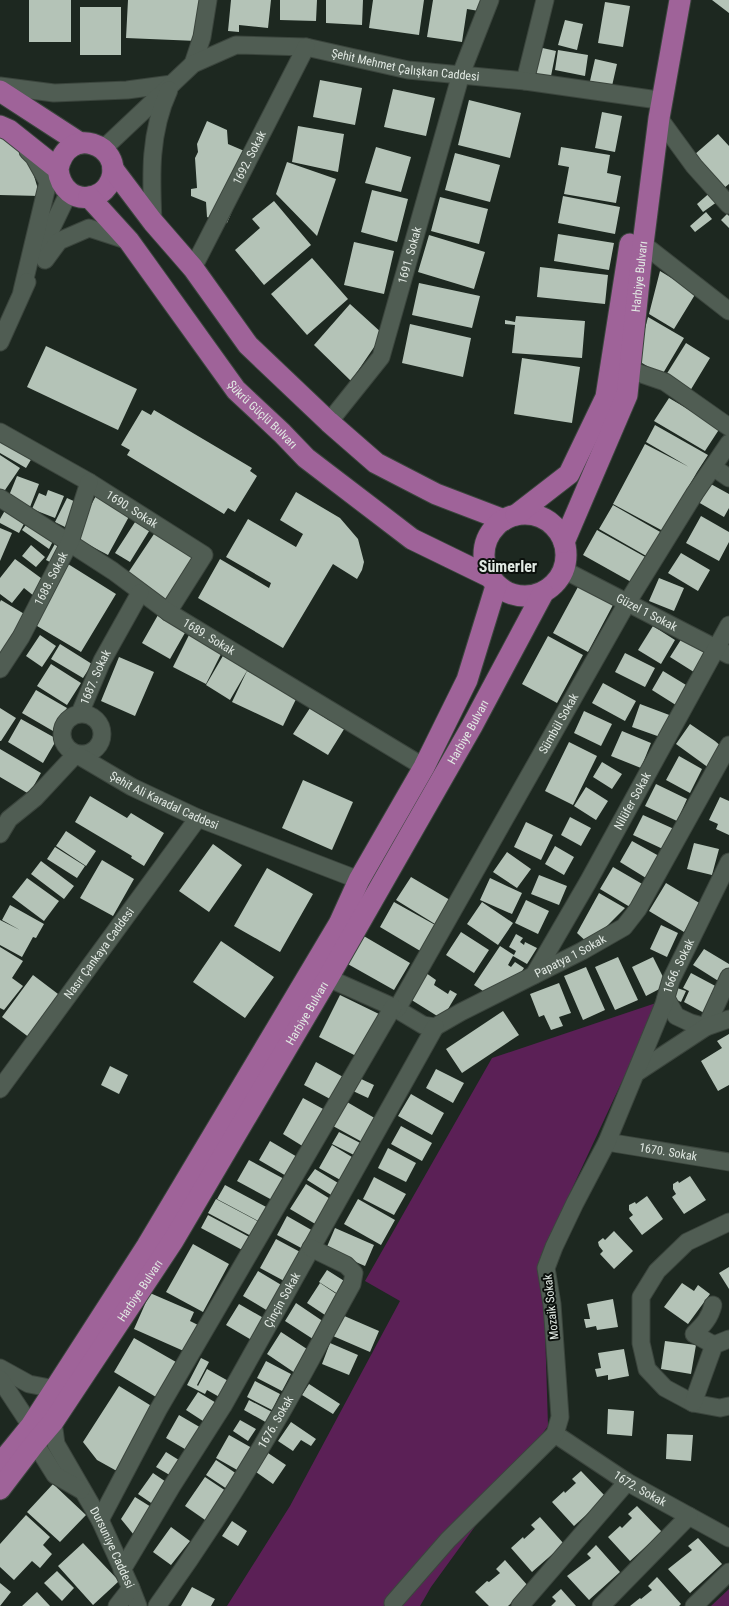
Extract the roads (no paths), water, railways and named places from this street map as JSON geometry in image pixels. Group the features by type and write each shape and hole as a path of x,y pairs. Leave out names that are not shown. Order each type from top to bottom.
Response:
{"main road":[{"name":"Harbiye Bulvarı","path":"0,1489 33,1435 55,1389 147,1246 339,924 359,880 424,768 467,680 492,581 484,564 483,551 487,538 494,528 569,474 606,398 667,0"},
{"name":"Harbiye Bulvarı","path":"53,1422 173,1241 328,978 472,726 543,593 552,587 564,570 566,551 564,542 627,395 643,244 659,118 680,0"},
{"path":"0,91 80,143"},
{"path":"4,128 58,169"},
{"path":"80,143 88,143 103,149 112,162 113,169 109,185 97,195 89,197 75,196 69,192 61,182 58,169 64,152 72,146 80,143"},
{"path":"113,169 153,222 193,268 248,345 329,422 376,463 436,494 510,517 528,514 540,517 550,523 558,531 564,542"},
{"name":"Şükrü Güçlü Bulvarı","path":"89,197 129,241 236,390 282,433 306,458 412,539 492,581"},
{"path":"492,581 506,593 518,596 531,596 543,593"},
{"name":"Harbiye Bulvarı","path":"53,1422 55,1389"},
{"path":"33,1435 53,1422"},
{"name":"Harbiye Bulvarı","path":"0,1464 33,1435"}],"street":[{"path":"193,64 202,37 208,0"},
{"name":"1691. Sokak","path":"329,422 381,357 460,74 490,0"},
{"path":"525,81 545,0"},
{"name":"Şehit Mehmet Çalışkan Caddesi","path":"103,149 193,64 236,45 306,47 408,70 525,81 651,99"},
{"name":"1692. Sokak","path":"193,268 306,47"},
{"path":"0,86 54,93 128,90 172,84"},
{"name":"Şehit Mehmet Çalışkan Caddesi","path":"153,222 151,170 156,131 162,105 172,84"},
{"path":"659,118 694,166 727,198"},
{"path":"4,128 34,157 48,182 22,291"},
{"path":"0,342 22,291 69,192"},
{"path":"22,291 59,241 89,228 129,241"},
{"path":"643,244 729,311"},
{"path":"630,370 665,382 729,427"},
{"name":"1690. Sokak","path":"0,432 89,482 204,555 168,612"},
{"name":"Sümbül Sokak","path":"100,1520 158,1410 395,1008 627,604 695,493 729,443"},
{"path":"713,467 729,478"},
{"name":"1688. Sokak","path":"0,669 21,637 70,542 89,482"},
{"name":"1689. Sokak","path":"0,498 113,571 140,593 168,612 424,768"},
{"name":"Güzel 1 Sokak","path":"564,570 627,604 723,652"},
{"name":"1687. Sokak","path":"76,754 66,747 61,735 62,729 69,718 80,714 102,661 140,593"},
{"name":"Nilüfer Sokak","path":"534,975 723,652 729,625"},
{"path":"0,834 4,817 35,798 76,754 90,753 96,749 100,743 102,729 99,723 88,714 80,714"},
{"name":"Papatya 1 Sokak","path":"435,1027 624,927 638,909 729,745"},
{"name":"Şehit Ali Karadal Caddesi","path":"76,754 132,787 198,818 359,880"},
{"name":"Nasır Çankaya Caddesi","path":"0,1089 198,818"},
{"name":"1666. Sokak","path":"636,1073 666,998 671,980 729,862"},
{"path":"328,978 395,1008 423,1025 435,1027"},
{"path":"706,1027 729,978"},
{"path":"666,998 676,1016 691,1023 706,1027"},
{"path":"636,1073 706,1027 729,1019"},
{"name":"Çinçin Sokak","path":"122,1570 172,1486 223,1406 435,1027"},
{"name":"Mozaik Sokak","path":"555,1434 560,1417 552,1304 546,1268 554,1247 575,1203 607,1142 636,1073"},
{"name":"1670. Sokak","path":"607,1142 729,1162"},
{"path":"729,1222 687,1242 657,1271 641,1297 641,1343 647,1369 665,1388 693,1402 720,1408 729,1406"},
{"name":"1676. Sokak","path":"157,1606 190,1559 246,1472 352,1284 354,1273 346,1265 311,1248"},
{"path":"693,1402 721,1342 694,1334 711,1314 713,1305"},
{"path":"0,1368 29,1384 55,1389"},
{"name":"Dursuniye Caddesi","path":"0,1379 55,1475 82,1491"},
{"name":"Dursuniye Caddesi","path":"53,1422 56,1444 100,1520 138,1606"},
{"path":"393,1603 448,1540 555,1434"},
{"name":"1672. Sokak","path":"555,1434 627,1482 729,1538"},
{"path":"520,1606 627,1482"},
{"path":"601,1606 689,1516"},
{"path":"694,1606 729,1572"},
{"path":"117,1606 131,1588"}],"district":[{"name":"Sümerler","path":"508,566"}]}
